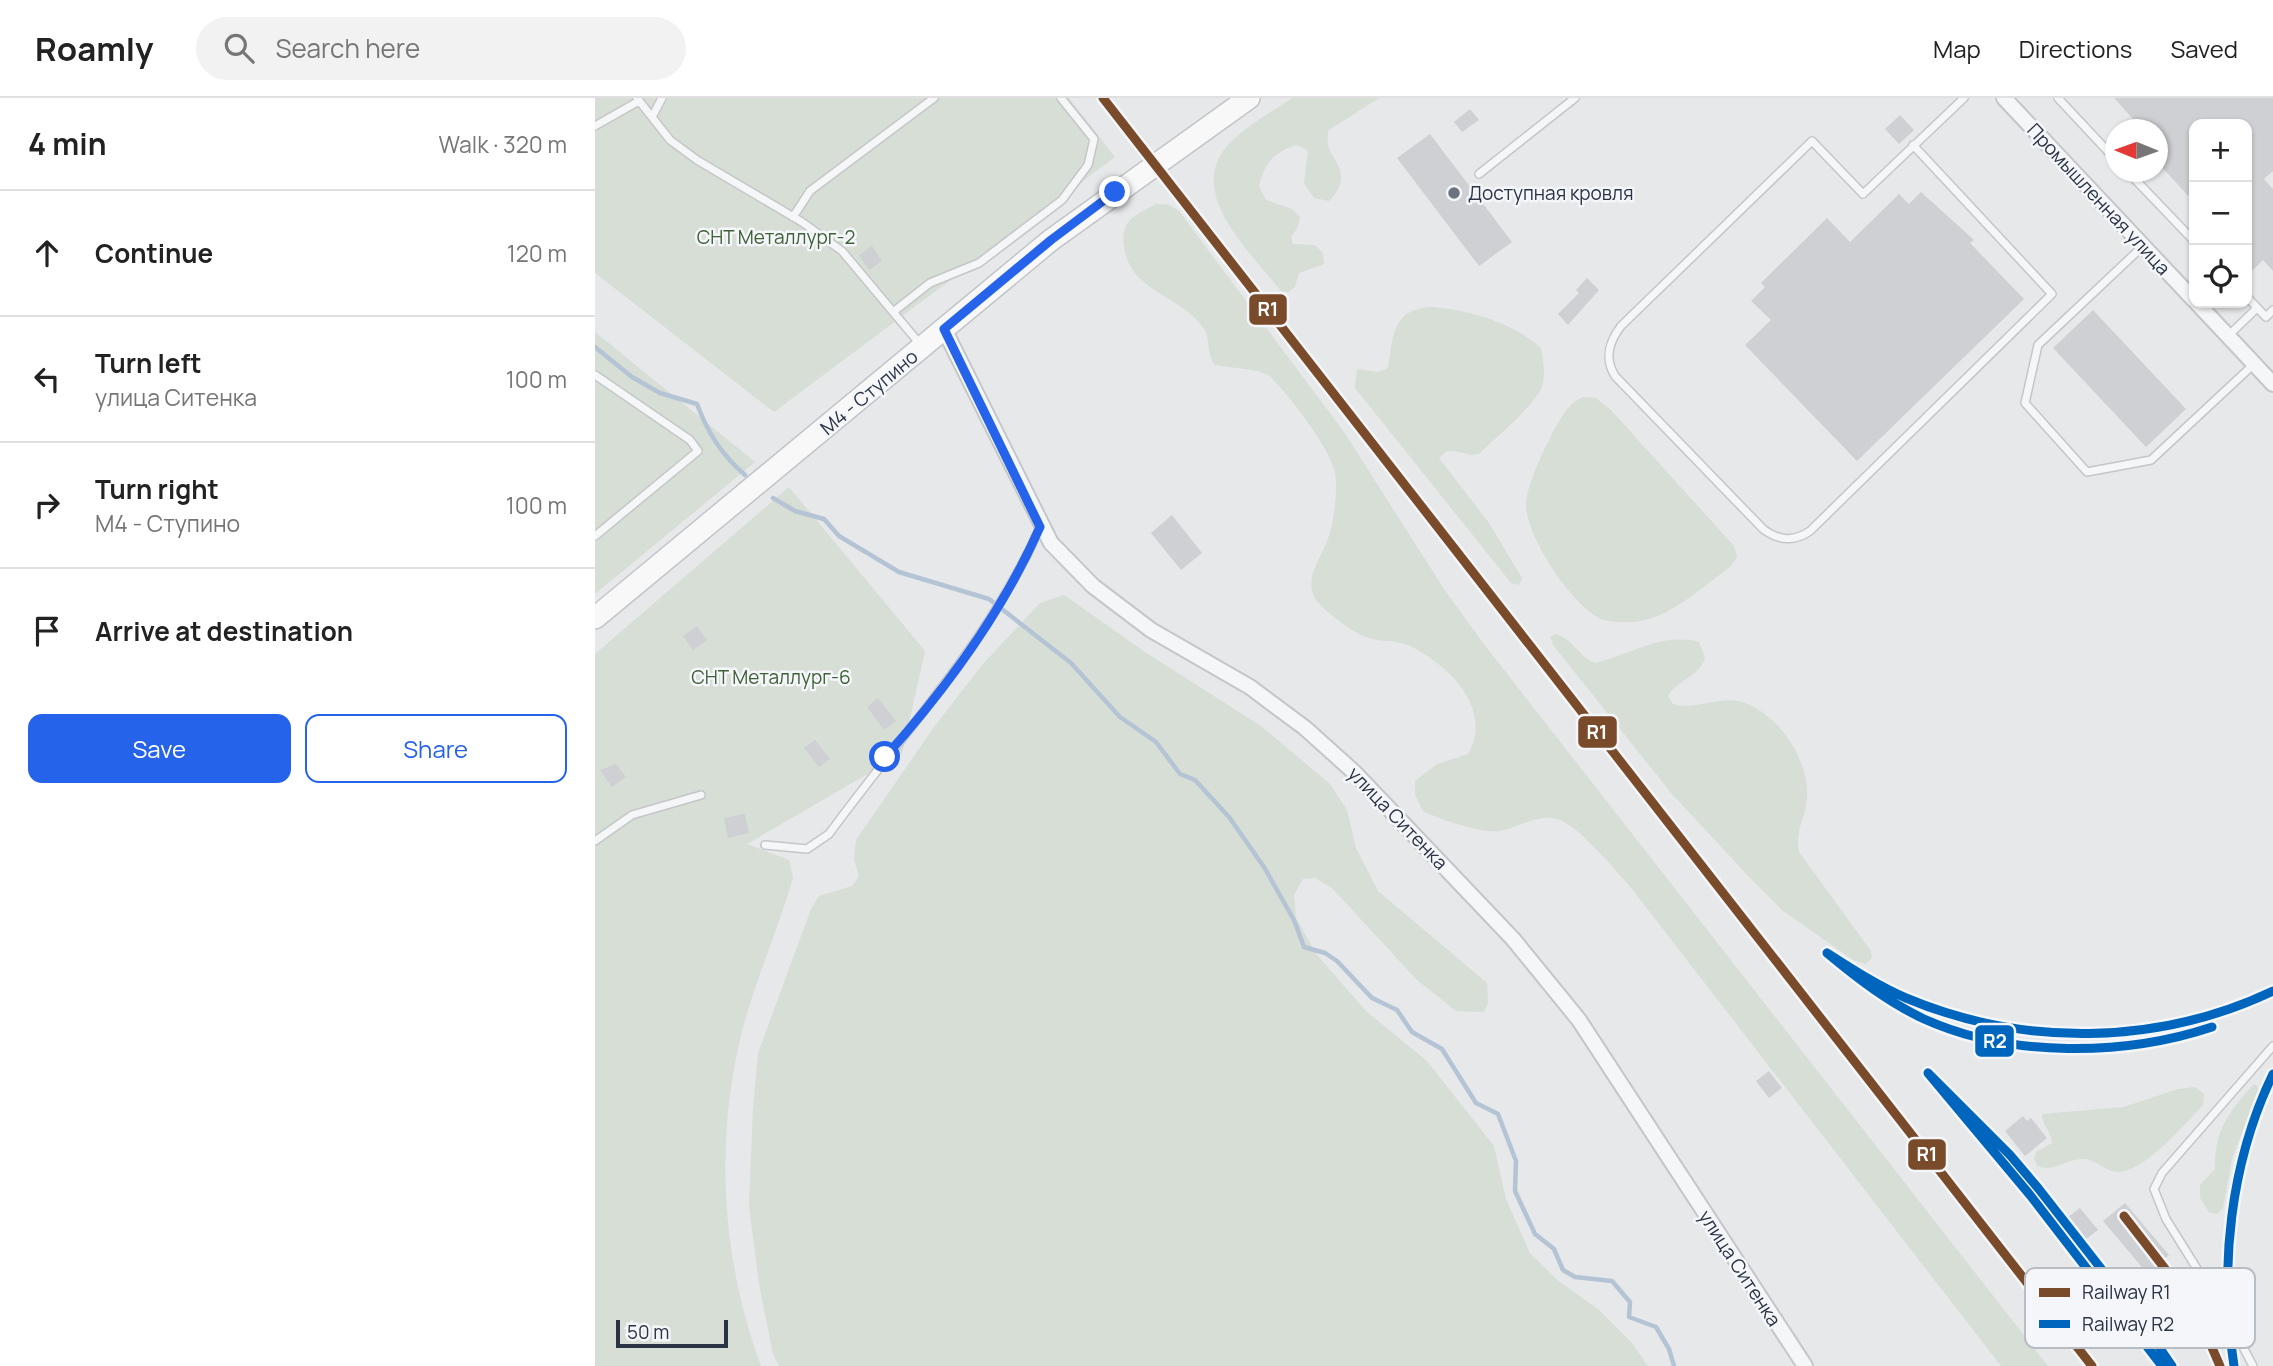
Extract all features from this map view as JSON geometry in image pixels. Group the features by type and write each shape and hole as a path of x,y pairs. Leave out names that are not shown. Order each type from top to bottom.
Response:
{"main road":[{"name":"М4 - Ступино","path":"595,618 1051,240 1249,98"}],"street":[{"name":"Промышленная улица","path":"2004,98 2189,294"},
{"name":"Промышленная улица","path":"2202,308 2273,384"},
{"name":"улица Ситенка","path":"944,329 1040,527 1075,570 1167,641 1251,687 1305,728 1355,774 1504,929 1579,1020 1805,1366"}],"lane":[{"path":"652,117 662,98"},
{"path":"793,217 810,191 934,98"},
{"path":"893,312 930,283 979,263 1062,200 1088,165 1094,139 1061,98"},
{"path":"1479,174 1574,98"},
{"path":"1913,145 2052,294 1811,531 1801,537 1781,539 1763,528 1615,376 1610,368 1610,345 1621,326 1812,141 1863,194 1913,145 1964,98"},
{"path":"2058,98 2105,147"},
{"path":"595,126 638,99 670,141 793,217 842,251 923,347"},
{"path":"2138,182 2189,236"},
{"path":"2143,246 2038,345 2025,403 2087,472 2151,460 2254,363"},
{"path":"2252,302 2266,317 2273,310"},
{"path":"2228,336 2257,308"},
{"path":"595,375 690,440 698,452 595,536"},
{"path":"765,845 807,849 829,834 977,638 1023,567 1040,527"},
{"path":"595,841 632,815 701,795"},
{"path":"2197,1268 2166,1219 2154,1189 2162,1172 2273,1046"},
{"path":"2244,1348 2253,1366"}],"green space":[{"name":"СНТ Металлург-2","path":"595,98 1069,98 1115,157 774,412 595,273"},
{"path":"1292,98 1379,98 1329,130 1329,149 1340,171 1341,180 1329,201 1314,198 1304,183 1308,150 1296,145 1288,148 1271,159 1264,171 1259,186 1266,200 1292,209 1300,217 1298,227 1291,237 1293,244 1315,245 1323,253 1324,264 1299,273 1295,287 1288,292 1281,291 1225,218 1217,198 1214,178 1219,158 1234,139"},
{"path":"1156,204 1169,205 1179,211 1344,432 1444,589 1483,643 2025,1337 2025,1348 2034,1348 2048,1366 2001,1366 1628,884 1574,829 1550,818 1500,831 1483,830 1423,811 1415,795 1415,781 1437,764 1468,754 1475,737 1471,705 1452,677 1425,654 1405,644 1375,640 1357,633 1320,605 1314,596 1312,579 1329,536 1334,513 1336,479 1331,462 1308,422 1270,376 1258,371 1215,365 1210,356 1204,329 1183,308 1146,284 1136,274 1128,261 1123,237 1127,224"},
{"path":"1431,307 1460,311 1503,324 1541,348 1544,371 1542,386 1523,412 1479,454 1447,451 1439,458 1489,523 1522,578 1519,585 1511,583 1355,388 1357,369 1378,372 1388,368 1394,335 1402,319 1418,309"},
{"path":"595,332 755,462 595,594"},
{"path":"1583,397 1596,398 1611,410 1734,546 1737,557 1730,567 1685,601 1647,620 1610,621 1597,617 1586,609 1552,568 1534,536 1529,521 1527,498 1542,455 1564,414 1573,403"},
{"name":"СНТ Металлург-6","path":"789,487 925,651 902,754 747,844 789,860 793,878 745,1020 735,1063 726,1150 730,1238 747,1324 761,1366 595,1366 595,654"},
{"path":"1064,595 1145,652 1261,726 1330,784 1347,810 1356,848 1378,891 1487,983 1488,1003 1484,1012 1456,1011 1416,979 1332,888 1315,878 1303,879 1294,895 1296,918 1317,955 1366,1011 1427,1061 1494,1146 1506,1199 1530,1253 1557,1280 1598,1309 1632,1343 1648,1366 779,1366 773,1354 759,1284 749,1206 753,1108 758,1053 811,909 819,896 852,886 859,876 854,860 856,840 934,727 982,665 1040,603"},
{"path":"1556,634 1595,663 1658,642 1699,642 1705,658 1698,670 1668,696 1673,704 1690,706 1725,700 1742,702 1756,708 1780,728 1798,754 1807,784 1806,807 1798,837 1799,852 1871,951 1872,958 1866,964 1853,960 1782,910 1751,879 1672,794 1553,645 1550,637"},
{"path":"2254,1084 2259,1088 2232,1159 2223,1208 2217,1214 2209,1212 2200,1198 2200,1185 2215,1169 2217,1143 2225,1122"},
{"path":"2195,1087 2204,1094 2203,1105 2153,1155 2129,1170 2114,1171 2084,1159 2050,1168 2037,1166 2034,1159 2036,1152 2052,1143 2042,1114 2124,1107 2178,1089"}],"building":[{"path":"2114,98 2273,98 2273,171 2264,179 2273,189 2273,271 2263,260 2252,269 2252,119 2189,119 2189,197 2168,174 2168,119 2133,119"},
{"path":"1470,109 1479,120 1462,132 1454,122"},
{"path":"1900,115 1914,130 1899,144 1885,129"},
{"path":"1430,134 1512,242 1479,266 1397,158"},
{"path":"1921,192 1974,240 1970,243 2024,299 1857,461 1745,345 1771,320 1751,301 1765,287 1761,283 1827,218 1850,242 1899,194 1909,204"},
{"path":"872,246 882,261 869,270 859,255"},
{"path":"1587,278 1599,290 1568,325 1558,314 1579,293 1576,290"},
{"path":"2093,310 2186,409 2146,447 2053,348"},
{"path":"1172,515 1202,553 1181,570 1151,533"},
{"path":"697,626 707,640 693,650 683,636"},
{"path":"878,698 896,721 884,730 867,707"},
{"path":"815,740 830,759 819,767 804,748"},
{"path":"616,764 626,777 612,787 600,770"},
{"path":"745,814 749,833 728,838 724,818"},
{"path":"1769,1071 1782,1088 1769,1098 1756,1081"},
{"path":"2023,1116 2027,1121 2031,1118 2047,1138 2025,1156 2005,1131"},
{"path":"2125,1203 2169,1255 2153,1268 2143,1268 2103,1221"},
{"path":"2080,1208 2098,1230 2086,1239 2068,1217"}],"waterway":[{"path":"595,347 632,377 660,393 697,404 716,442 745,475"},
{"path":"773,498 795,511 824,519 839,536 899,572 989,599 1071,663 1120,717 1156,742 1180,774 1195,780 1229,817 1264,867 1294,920 1304,947 1325,953 1337,961 1372,998 1397,1010 1412,1032 1442,1049 1476,1103 1498,1114 1516,1161 1515,1191 1535,1234 1554,1249 1563,1270 1575,1277 1612,1281 1630,1302 1629,1317 1656,1327 1669,1349 1674,1366"}],"rail line":[{"name":"R1","path":"1103,98 2025,1280"},
{"name":"R2","path":"2212,1027 2178,1037 2105,1047 2030,1046 1993,1041 1957,1032 1924,1019 1873,989 1827,953 1875,983 1906,998 1951,1014 1996,1025 2043,1032 2090,1034 2183,1022 2229,1009 2273,991"},
{"name":"R2","path":"2086,1268 2030,1195 1928,1073 2010,1155 2101,1268"},
{"name":"R2","path":"2228,1268 2238,1180 2258,1108 2273,1074"},
{"name":"R1","path":"2124,1216 2164,1268"},
{"name":"R1","path":"2078,1348 2092,1366"},
{"name":"R2","path":"2148,1348 2162,1366"},
{"name":"R2","path":"2160,1348 2172,1366"},
{"name":"R1","path":"2212,1348 2220,1366"},
{"name":"R2","path":"2232,1348 2234,1366"}],"place":[{"name":"Доступная кровля","path":"1454,193"}],"route":[{"path":"885,757 918,720 977,638 1023,567 1040,527 944,329 1051,240 1115,192"}]}
